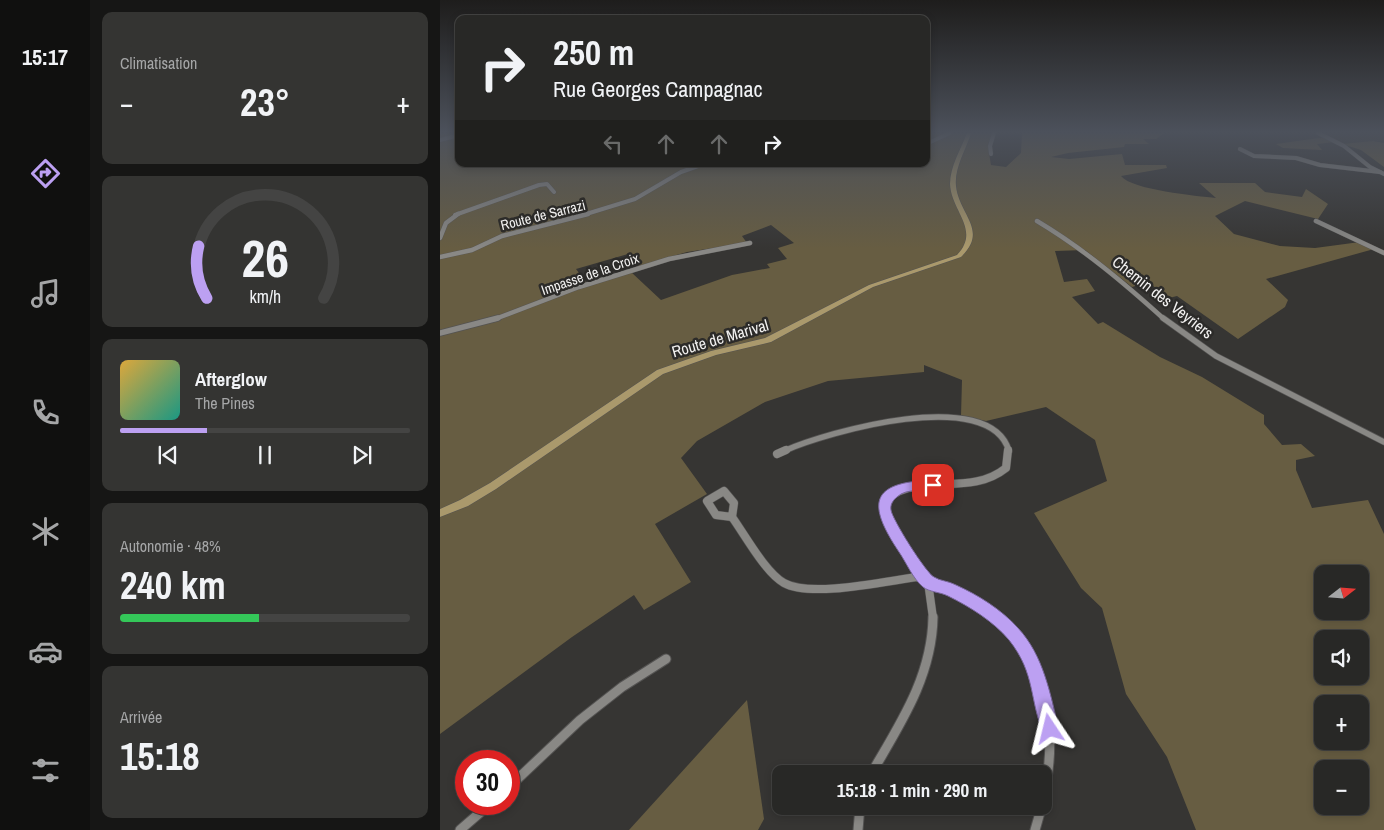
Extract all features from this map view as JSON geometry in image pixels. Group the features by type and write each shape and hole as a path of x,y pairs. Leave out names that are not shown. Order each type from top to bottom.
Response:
{"main road":[{"name":"Route de Marival","path":"440,513 464,503 493,486 660,372 714,353 768,340 871,286 959,256 969,246 971,238 954,194 953,183 957,172"}],"street":[{"name":"Route de Sarrazi","path":"440,257 472,250 502,236 608,209 635,198 682,172"},
{"path":"440,238 446,223 462,212 539,184 547,184 554,192"},
{"name":"Chemin des Veyriers","path":"1036,221 1069,240 1124,283 1166,321 1216,356 1384,442"},
{"path":"1316,221 1384,253"},
{"name":"Impasse de la Croix","path":"440,333 493,320 579,287 669,258 750,243"},
{"path":"777,454 796,444 883,423 958,417 983,422 994,428 1002,436 1010,454 1008,464 998,476 982,483 908,487 894,492 885,503 884,510 889,526 928,582 933,602 934,625 932,653 924,679 907,713 876,765"},
{"path":"732,517 784,582 797,587 815,589 917,577 950,589 998,618 1014,634 1027,653 1038,678 1050,729 1050,770 1045,804 1035,830"},
{"path":"520,777 580,720 616,691 666,659"},
{"path":"460,830 477,815"},
{"path":"858,830 859,815"}],"shaded area":[{"path":"440,172 1146,172 1121,176 1127,181 1151,189 1216,198 1199,183 1255,183 1265,192 1302,197 1306,189 1328,204 1318,219 1245,201 1215,216 1234,234 1280,246 1315,248 1360,242 1374,249 1266,279 1288,300 1285,307 1238,339 1177,296 1169,298 1148,282 1132,287 1085,250 1055,251 1064,282 1087,279 1095,291 1072,297 1098,324 1103,322 1160,357 1202,377 1264,415 1264,424 1282,445 1301,444 1315,456 1296,460 1296,470 1312,508 1368,500 1384,534 1384,830 1196,830 1167,757 1126,694 1102,608 1081,588 1034,513 1107,481 1095,440 1046,407 986,421 961,416 962,380 924,365 924,372 828,381 765,402 697,441 681,458 707,494 655,524 691,582 644,610 634,595 572,637 440,734","holes":["771,225 794,243 778,248 787,259 767,264 770,268 732,275 661,300 631,272 588,285 576,269 628,254 639,266 687,252 747,243 742,236"]},
{"path":"747,700 764,819 758,830 629,830"}],"route":[{"path":"933,485 913,486 894,492 885,503 884,510 889,526 928,582 950,589 983,608 998,618 1014,634 1027,653 1038,678 1050,729"}]}
